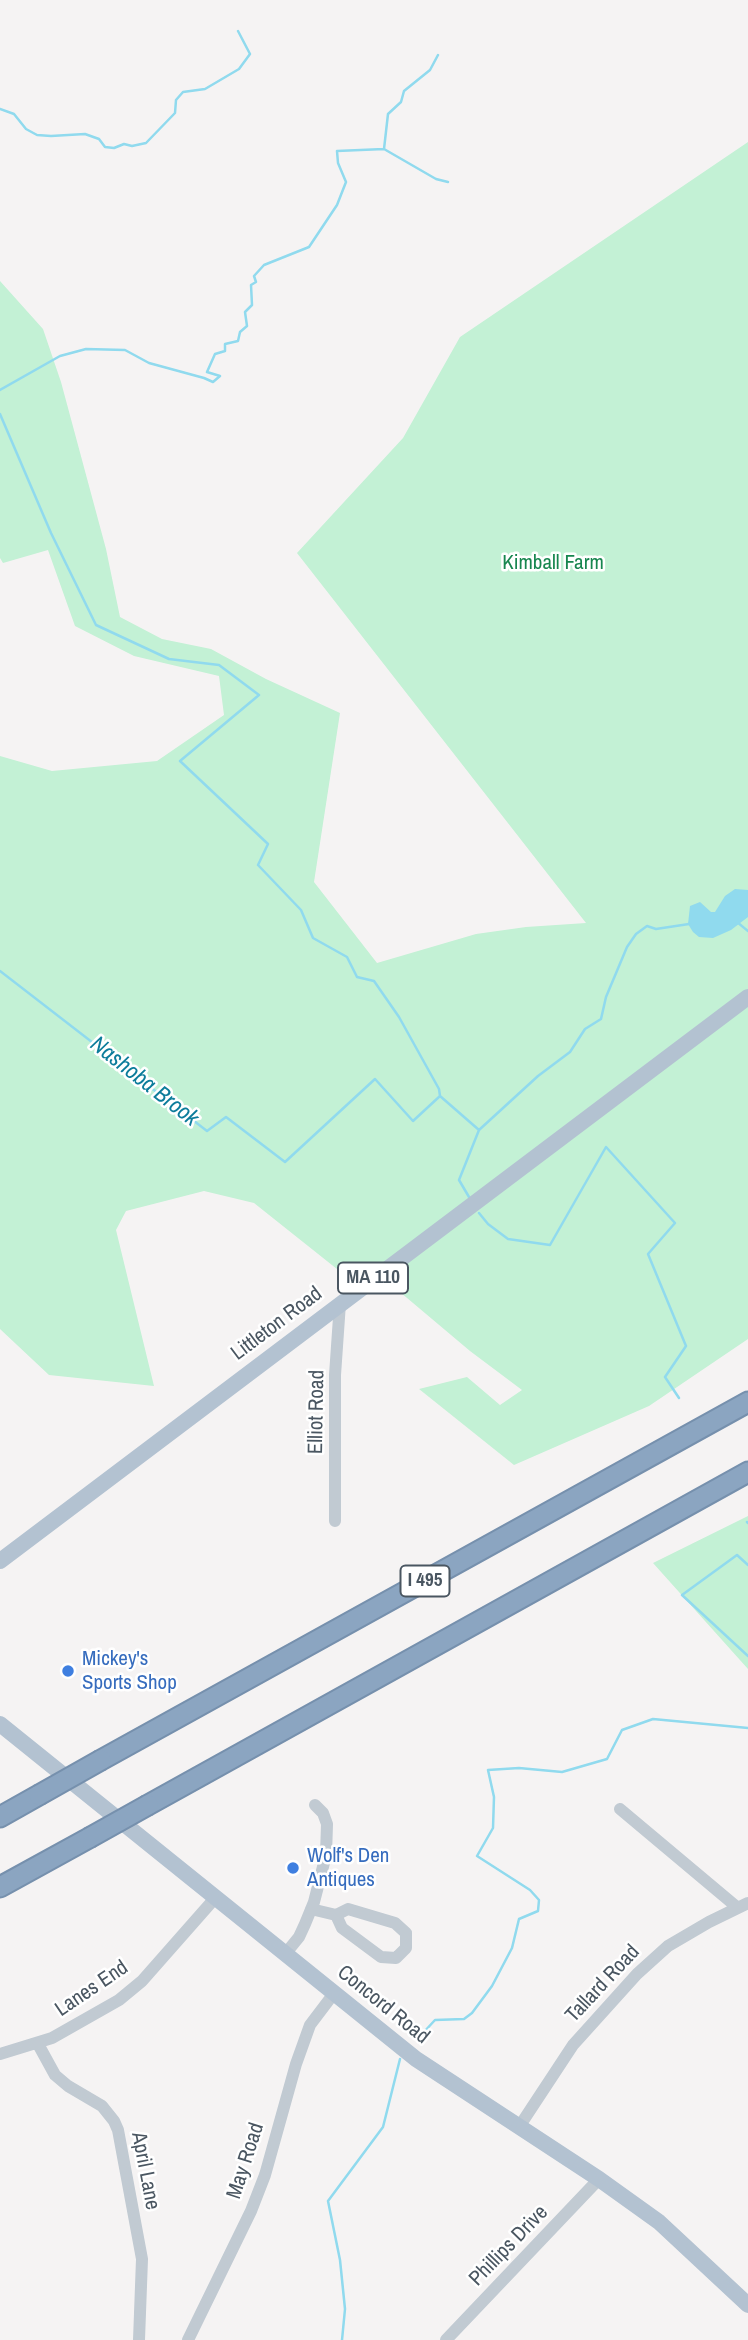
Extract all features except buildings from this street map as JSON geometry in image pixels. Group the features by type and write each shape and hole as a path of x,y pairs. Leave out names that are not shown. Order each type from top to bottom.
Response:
{"highway":[{"name":"I 495","path":"0,1817 748,1402"},
{"path":"0,1887 748,1472"}],"main road":[{"name":"Littleton Road","path":"0,1561 748,997"},
{"name":"Concord Road","path":"0,1724 416,2059 659,2221 748,2305"}],"street":[{"name":"Elliot Road","path":"335,1521 335,1376 340,1303"},
{"path":"286,1953 299,1937 311,1909 326,1855 326,1818 314,1805"},
{"path":"621,1809 743,1906"},
{"name":"Lanes End","path":"0,2054 38,2044 88,2020 131,1991 216,1897"},
{"name":"Tallard Road","path":"519,2127 573,2045 637,1974 668,1946 743,1906"},
{"path":"311,1909 336,1915 348,1909 400,1925 406,1933 406,1948 396,1958 381,1957 342,1928 336,1915"},
{"name":"May Road","path":"188,2340 251,2211 310,2025 335,1992"},
{"name":"April Lane","path":"38,2044 55,2075 102,2106 114,2120 118,2130 142,2259 139,2340"},
{"name":"Phillips Drive","path":"446,2340 599,2179"}],"green space":[{"name":"Kimball Farm","path":"748,142 748,1339 649,1406 514,1465 419,1389 467,1377 500,1405 522,1390 470,1351 394,1287 347,1277 254,1203 204,1191 126,1211 116,1230 154,1386 49,1375 0,1329 0,756 52,771 157,761 224,715 219,676 134,656 75,626 48,550 3,563 0,558 0,281 43,329 61,382 106,549 120,617 162,639 211,649 266,679 340,713 314,882 377,963 476,934 586,923 297,553 403,438 460,337"},
{"path":"748,1516 748,1669 653,1563"}],"water":[{"path":"735,889 748,890 748,917 731,930 713,938 699,937 693,932 688,924 690,906 700,902 711,912 715,912 725,896"}],"waterway":[{"path":"0,109 14,114 26,129 37,135 85,134 99,139 105,147 114,148 124,144 132,146 146,143 175,113 176,100 183,92 205,89 239,69 250,54 238,31"},
{"path":"384,149 388,114 401,102 404,91 430,70 438,55"},
{"path":"0,390 60,356 86,349 125,350 149,363 213,382 220,376 207,372 215,354 225,351 225,344 238,341 240,332 247,326 245,312 252,305 251,285 256,282 254,276 264,265 309,247 337,205 346,182 338,163 337,151 384,149 436,179 448,182"},
{"path":"0,414 51,533 96,625 169,659 219,665 259,695 180,761 268,844 258,865 301,910 313,938 347,957 357,977 374,981 399,1017 439,1089 440,1096"},
{"path":"737,922 748,931"},
{"path":"479,1130 538,1076 570,1052 585,1029 601,1019 606,997 627,947 636,934 647,926 656,929 689,924"},
{"name":"Nashoba Brook","path":"0,971 207,1131 226,1117 285,1162 375,1079 413,1121 440,1096 479,1130 459,1180 469,1197"},
{"name":"Nashoba Brook","path":"479,1213 488,1224 508,1239 550,1245 606,1147 675,1223 648,1254 686,1346 665,1377 679,1398"},
{"path":"748,1565 737,1555 682,1595 748,1656"},
{"path":"410,2033 423,2033 435,2020 464,2019 472,2013 492,1986 512,1948 519,1919 538,1911 539,1900 530,1890 477,1856 493,1828 494,1797 488,1770 519,1768 562,1772 607,1759 622,1730 653,1719 748,1728"},
{"path":"342,2340 345,2309 340,2260 328,2201 383,2127 400,2059"}],"place":[{"name":"Mickey's Sports Shop","path":"68,1671"},
{"name":"Wolf's Den Antiques","path":"293,1868"}]}
